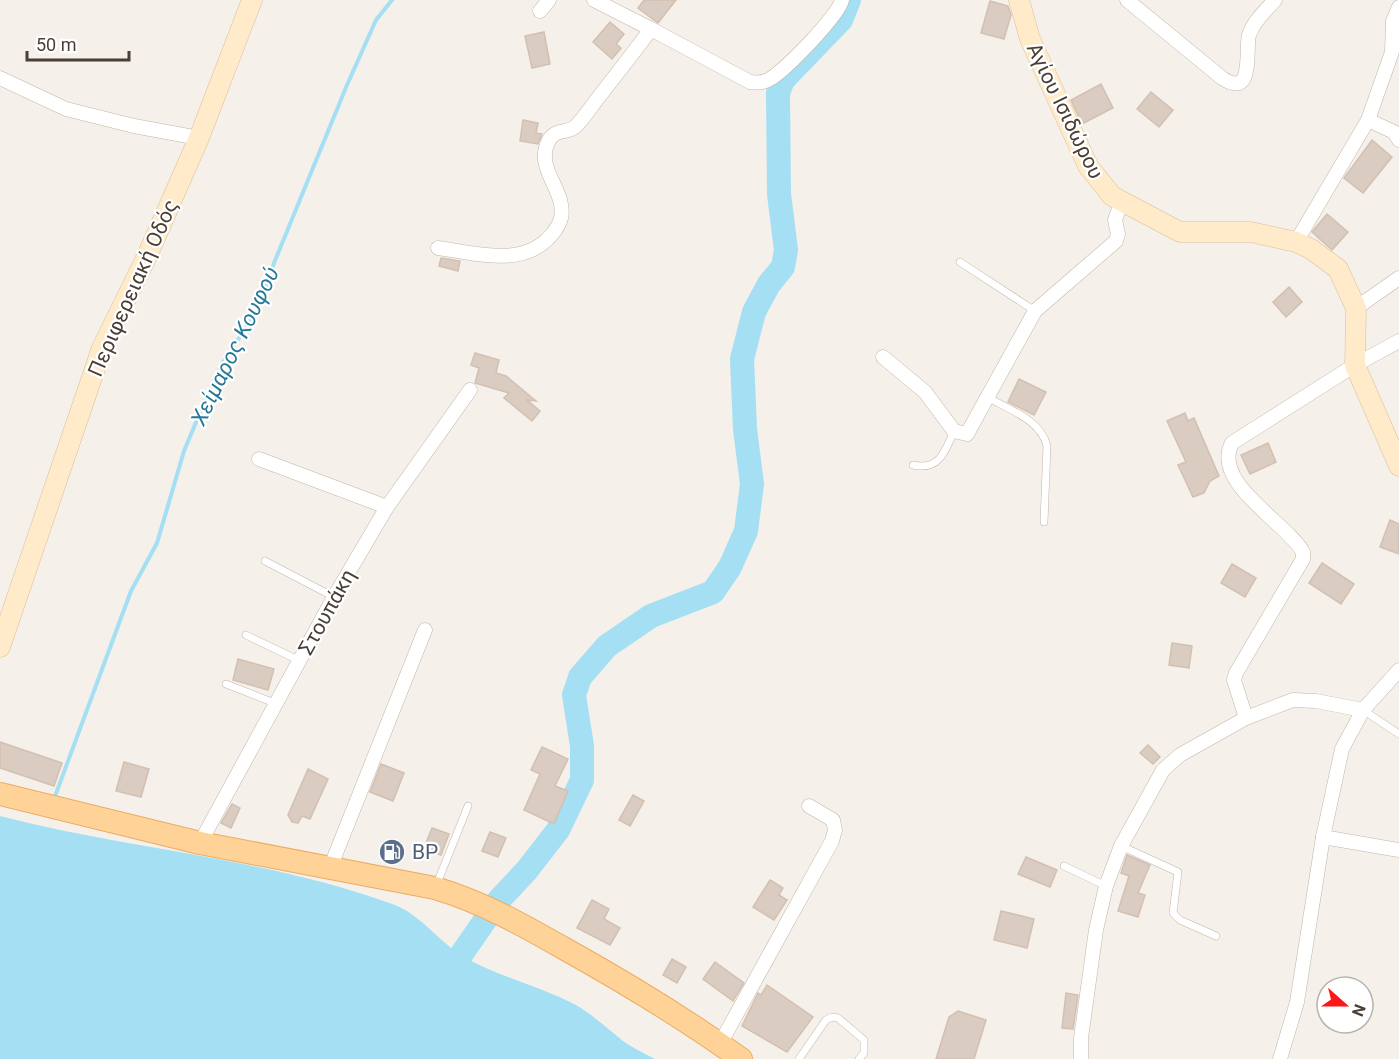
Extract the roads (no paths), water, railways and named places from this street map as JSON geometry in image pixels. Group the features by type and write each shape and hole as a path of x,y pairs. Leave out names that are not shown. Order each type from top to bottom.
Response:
{"main road":[{"name":"Περιφερειακή Οδός","path":"0,647 102,348 148,254 199,138 252,0"},
{"name":"Αγίου Ισιδώρου","path":"1019,0 1030,39 1088,166 1104,188 1121,203 1180,232 1251,232 1296,242 1311,249 1338,269 1356,308 1355,365 1399,466"},
{"path":"0,794 47,804 77,815 200,843 435,888 511,919 647,995 740,1059"},
{"path":"0,805 52,816 77,815"}],"street":[{"path":"540,11 549,0"},
{"path":"594,0 750,82 761,83 773,77 831,21 842,0"},
{"path":"1127,0 1222,78 1236,82 1242,80 1247,72 1249,34 1275,0"},
{"path":"1296,242 1368,120 1392,52 1393,21 1399,7"},
{"path":"438,248 496,256 520,256 539,248 550,237 561,222 562,211 560,199 547,174 545,160 549,140 560,131 575,127 651,29"},
{"path":"0,78 66,109 134,126 199,138"},
{"path":"1368,120 1395,132 1399,140"},
{"path":"883,357 924,392 954,431 967,434 1035,311 1116,241 1118,234 1115,220 1121,203"},
{"path":"1356,308 1399,278"},
{"path":"1246,718 1234,680 1236,673 1303,559 1303,552 1241,488 1228,457 1228,449 1232,443 1355,365 1399,341"},
{"name":"Στουπάκη","path":"200,843 334,597 387,507 470,390"},
{"path":"259,459 387,507"},
{"path":"330,868 425,630"},
{"path":"1280,1059 1297,1002 1323,837 1342,749 1363,710 1399,670"},
{"path":"1081,1059 1081,1038 1096,930 1106,886 1121,846 1163,770 1180,755 1246,718 1293,700 1316,701 1363,710"},
{"path":"720,1044 832,841 835,830 833,820 809,806"},
{"path":"1323,837 1399,850"}],"lane":[{"path":"960,262 1035,311"},
{"path":"988,398 1037,425 1044,434 1047,446 1044,522"},
{"path":"913,465 926,468 935,464 947,447 954,431"},
{"path":"265,561 334,597"},
{"path":"246,635 300,661"},
{"path":"226,684 277,704"},
{"path":"1363,710 1399,734"},
{"path":"435,888 468,806"},
{"path":"1121,846 1178,872 1173,913 1180,920 1216,936"},
{"path":"1064,866 1106,886"},
{"path":"803,1058 826,1020 832,1017 838,1018 864,1040 864,1053 859,1059"}],"water":[{"path":"0,816 49,828 298,876 395,905 422,922 464,957 576,1005 623,1041 655,1059 0,1059"}],"waterway":[{"name":"Χείμαρος Κουφού","path":"54,799 131,591 157,543 184,451 209,391 223,362 258,310 274,263 347,85 376,20 392,0"},
{"path":"461,955 499,900 527,870 558,830 582,780 582,746 574,695 580,677 607,646 651,616 713,592 730,567 746,531 752,484 745,429 742,359 754,312 769,284 783,267 786,250 779,194 778,93 783,80 841,20 849,0"}],"place":[{"name":"BP","path":"392,852"}]}
